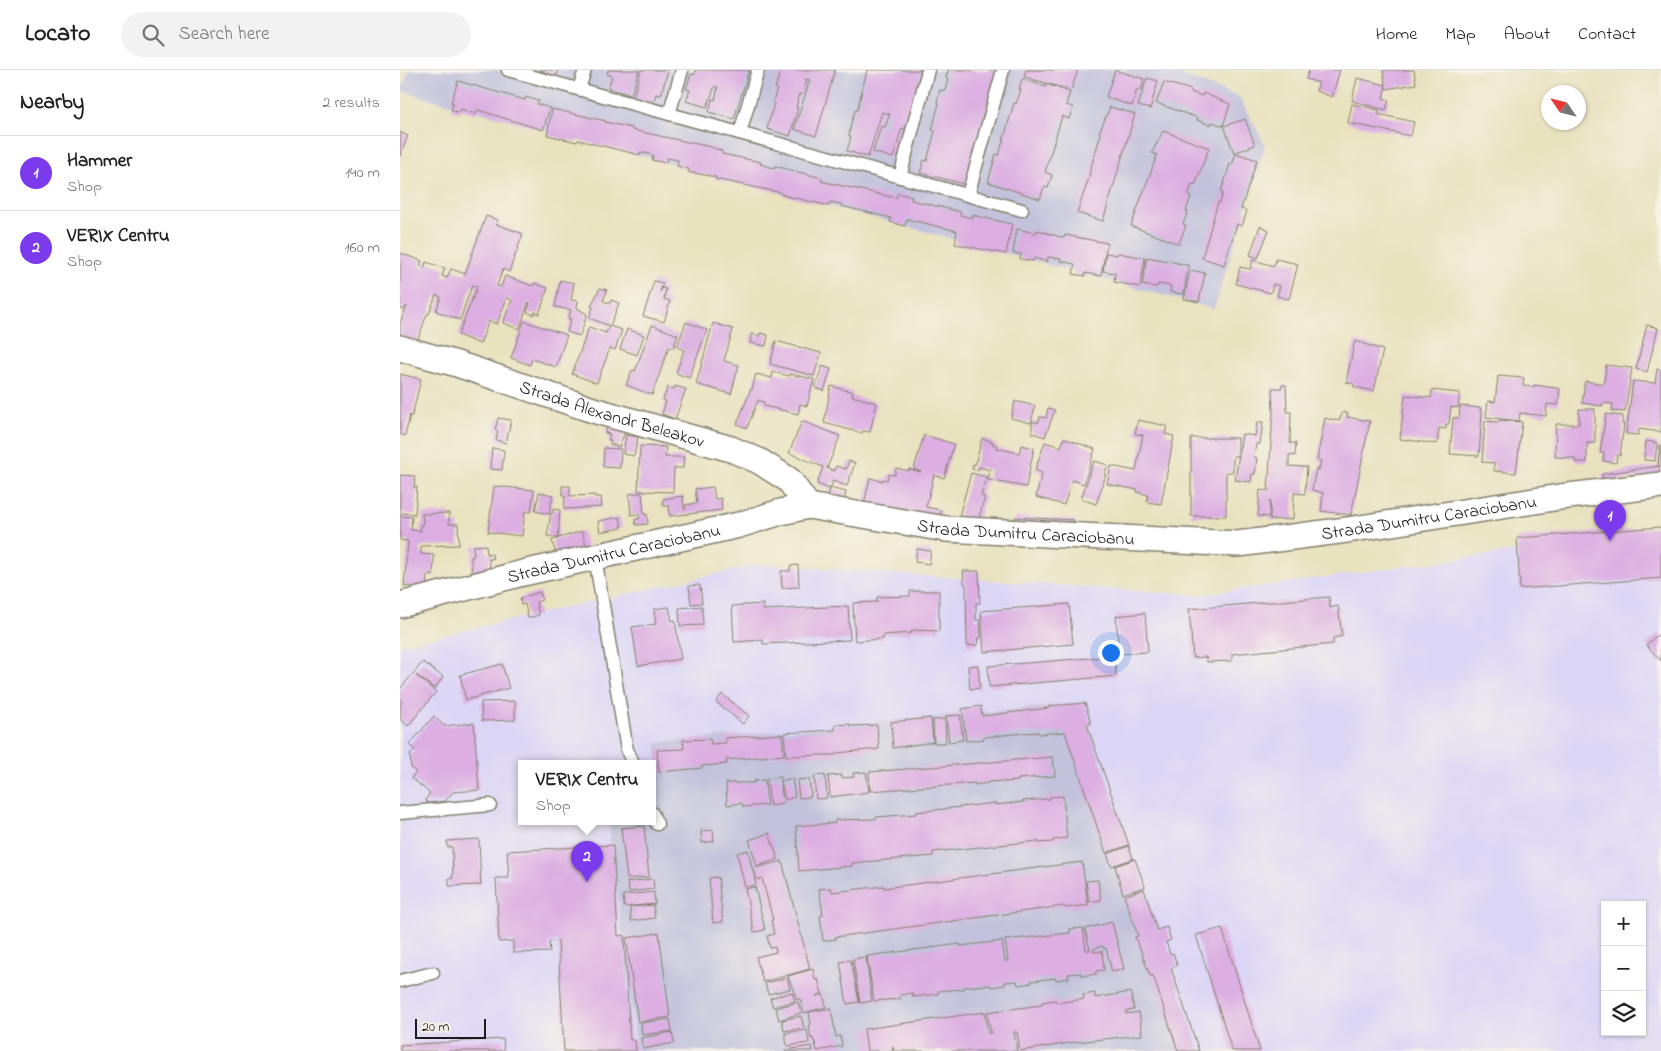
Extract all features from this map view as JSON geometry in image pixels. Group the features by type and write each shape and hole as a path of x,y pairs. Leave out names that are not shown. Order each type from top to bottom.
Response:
{"street":[{"name":"Strada Alexandr Beleakov","path":"400,348 457,364 593,410 731,449 759,461 789,480 808,506"},
{"name":"Strada Dumitru Caraciobanu","path":"400,605 494,580 739,525 808,506 946,529 1238,544 1347,530 1560,497 1661,485"}],"lane":[{"path":"508,70 1022,210"},
{"path":"579,89 585,70"},
{"path":"669,114 682,70"},
{"path":"740,133 758,70"},
{"path":"900,177 928,70"},
{"path":"968,195 1003,70"},
{"path":"594,557 628,750 632,760"},
{"path":"400,813 490,805"},
{"path":"400,981 433,973"}],"shaded area":[{"path":"409,70 1169,70 1239,97 1265,145 1214,309 401,91"},
{"path":"1661,531 1661,1051 1200,1051 1081,703 656,743 660,776 656,777 656,760 518,760 518,825 609,825 637,1051 400,1051 400,645 760,564 1198,595"},
{"path":"1081,703 1200,1051 637,1051 609,825 656,825 656,777 660,776 656,743"}],"building":[{"path":"539,70 558,70 556,77"},
{"path":"608,70 639,70 631,95 608,88 612,76 607,74"},
{"path":"641,70 668,70 661,95 656,94 653,104 633,98"},
{"path":"696,70 749,70 734,119 709,112 712,99 715,100 718,87 715,86 707,107 686,101 690,90 686,89 691,74 694,75"},
{"path":"781,70 835,70 816,136 794,129 810,80 806,79 802,95 799,94 796,108 798,108 790,136 767,129 777,88 775,88"},
{"path":"867,70 922,70 908,130 902,128 893,158 873,152 881,126 885,127 890,114 882,112 868,157 847,151 851,137 849,136 851,124 855,110 857,111"},
{"path":"948,70 998,70 992,93 990,93 974,157 972,157 968,171 971,171 968,185 920,173 924,160 927,161 935,131 932,130 939,103 937,102 940,90 945,91"},
{"path":"1026,70 1078,70 1071,90 1024,77"},
{"path":"1115,70 1144,79 1141,91 1137,89 1132,106 1106,97"},
{"path":"1309,70 1340,70 1332,97 1316,91 1319,83 1306,79"},
{"path":"1383,70 1414,70 1416,84 1386,89"},
{"path":"1147,78 1158,81 1150,109 1138,106"},
{"path":"1357,78 1386,85 1383,98 1389,100 1386,110 1352,101"},
{"path":"1022,79 1070,92 1066,105 1073,107 1069,119 1062,116 1045,172 1052,175 1048,188 1044,187 1040,199 988,182 996,154 999,155 1014,103 1016,104 1021,90 1019,89"},
{"path":"458,81 525,100 526,97 539,101 537,104 550,108 543,130 478,110 476,114 461,109 460,113 451,110 454,103 451,103"},
{"path":"1164,82 1191,90 1191,92 1202,96 1203,93 1230,104 1223,126 1212,122 1211,125 1197,120 1198,118 1156,103"},
{"path":"1352,104 1379,110 1378,114 1414,122 1411,136 1348,123"},
{"path":"1110,107 1135,114 1103,221 1077,213 1090,175 1101,134 1099,133"},
{"path":"552,109 606,121 632,128 632,130 711,147 722,151 722,154 822,178 821,181 896,198 898,193 912,197 911,200 961,212 960,215 972,218 972,215 1012,224 1006,254 955,244 957,231 907,219 905,226 890,222 891,218 841,206 841,204 830,202 829,206 782,195 782,193 715,179 716,177 688,172 689,169 677,166 678,160 667,158 666,163 652,160 653,155 640,152 640,155 578,140 577,142 547,135"},
{"path":"1245,119 1255,145 1234,153 1224,126"},
{"path":"1163,131 1209,148 1195,185 1192,184 1188,196 1191,197 1183,224 1186,225 1179,244 1131,226 1157,155 1152,153"},
{"path":"400,132 408,136 400,156"},
{"path":"1236,153 1257,160 1241,209 1247,211 1242,226 1237,224 1224,265 1202,258 1218,202 1220,203 1223,193 1221,192 1230,164 1232,165"},
{"path":"486,216 498,220 496,224 523,234 509,272 503,269 497,286 501,287 505,276 533,286 534,283 548,288 539,314 535,312 534,315 527,312 529,302 519,329 503,323 512,300 507,298 497,324 489,321 480,344 458,335 477,287 472,285 460,320 436,311 441,297 436,295 417,342 400,335 400,323 407,306 403,310 400,308 400,253 422,261 420,266 424,268 426,262 445,268 442,276 447,278 451,269 465,274"},
{"path":"1260,226 1269,230 1258,258 1250,255"},
{"path":"1017,229 1036,233 1037,230 1064,238 1065,235 1107,243 1101,276 1085,273 1085,276 1073,274 1075,264 1060,261 1061,259 1048,257 1047,262 1034,258 1033,261 1020,259 1021,254 1013,253"},
{"path":"1106,253 1117,255 1118,253 1145,258 1140,287 1114,282 1115,273 1103,271"},
{"path":"1147,257 1188,265 1184,294 1170,292 1171,286 1158,284 1157,287 1142,285"},
{"path":"1276,259 1298,264 1289,299 1277,296 1280,286 1273,284 1271,293 1236,284 1240,267 1250,269 1253,260 1274,266"},
{"path":"1190,270 1205,273 1199,302 1184,299"},
{"path":"560,280 574,283 571,300 578,301 577,308 587,314 580,336 567,332 571,319 568,319 571,310 555,307"},
{"path":"654,281 663,283 660,292 662,288 666,289 664,299 670,301 664,322 643,316"},
{"path":"600,288 607,290 603,301 610,303 611,300 619,303 610,326 589,318 593,307 591,306"},
{"path":"524,321 567,335 556,367 532,359 530,365 511,358"},
{"path":"686,322 707,330 689,378 676,373 684,350 677,347"},
{"path":"713,323 733,329 724,361 739,365 731,394 696,384"},
{"path":"652,325 678,335 673,349 669,347 652,395 626,385 632,370 635,371"},
{"path":"1647,325 1658,328 1647,372 1636,369"},
{"path":"609,326 622,330 615,350 610,348 597,383 572,374 589,327 606,333"},
{"path":"627,329 644,335 637,355 620,349"},
{"path":"760,333 768,335 766,346 750,343 751,334 759,336"},
{"path":"776,341 821,353 814,376 770,364"},
{"path":"1355,341 1383,350 1374,391 1354,387 1354,384 1346,382"},
{"path":"1606,365 1632,368 1625,412 1612,411 1613,404 1603,403 1602,406 1582,403 1585,381 1604,384"},
{"path":"822,366 831,369 824,391 815,388"},
{"path":"1657,369 1661,370 1661,432 1639,429 1638,435 1626,434 1633,381 1655,383"},
{"path":"773,372 814,379 807,406 800,404 798,414 764,406 764,402 758,400 747,428 737,424 752,390 756,374 772,378"},
{"path":"400,374 421,379 405,436 400,434"},
{"path":"1498,376 1524,378 1523,386 1534,387 1534,385 1560,389 1558,405 1547,404 1546,416 1520,413 1519,421 1486,417 1488,401 1495,402"},
{"path":"1282,385 1286,385 1287,412 1291,412 1290,443 1296,443 1295,456 1289,455 1289,466 1307,467 1305,494 1294,493 1293,519 1270,520 1270,500 1269,517 1258,516 1260,490 1268,491 1273,411 1272,388 1282,388"},
{"path":"675,386 686,389 675,419 662,414 666,401 663,400 668,387 674,389"},
{"path":"831,386 853,392 852,396 877,403 870,432 863,431 862,433 824,423"},
{"path":"1432,390 1460,393 1458,408 1451,407 1449,424 1446,424 1446,429 1439,428 1437,444 1400,439 1405,395 1431,398"},
{"path":"1015,401 1035,406 1031,423 1011,418"},
{"path":"1460,406 1481,408 1479,456 1450,454 1453,418 1459,418"},
{"path":"1048,408 1055,410 1045,437 1032,433 1032,421 1038,423 1040,417 1046,418"},
{"path":"1579,409 1595,409 1595,443 1587,443 1587,462 1575,462 1575,458 1555,457 1556,424 1579,424"},
{"path":"1343,412 1348,413 1347,417 1370,421 1351,515 1321,511 1323,493 1312,490 1316,469 1319,470 1321,461 1317,460 1325,418 1339,421"},
{"path":"1606,414 1623,416 1622,424 1624,424 1620,456 1617,455 1616,463 1603,461 1604,453 1600,453"},
{"path":"498,418 511,420 506,443 496,440 498,431 495,430"},
{"path":"1138,420 1167,426 1165,434 1174,436 1161,504 1147,502 1148,495 1137,492 1138,490 1107,484 1111,466 1136,471 1143,435 1135,434"},
{"path":"1499,420 1522,422 1516,473 1494,471 1494,463 1482,462 1485,421 1498,422"},
{"path":"802,421 840,436 827,468 834,471 836,466 846,469 849,461 855,463 847,486 833,481 830,489 817,484 823,467 789,453"},
{"path":"1257,422 1263,422 1260,444 1256,444 1254,457 1257,458 1255,474 1252,474 1251,482 1235,480 1242,434 1255,436"},
{"path":"607,427 625,432 619,447 610,444 611,440 608,440 610,434 605,433"},
{"path":"626,435 638,437 634,456 623,454"},
{"path":"924,435 954,444 944,478 934,475 926,507 941,510 940,520 864,504 870,478 882,481 883,479 887,480 889,474 895,475 896,468 921,472 914,469"},
{"path":"982,438 993,442 992,444 997,445 996,448 1019,453 1021,445 1034,448 1026,487 988,480 990,470 979,467 978,470 972,469 973,464 975,465"},
{"path":"1064,438 1095,449 1084,484 1072,480 1064,505 1036,497 1042,473 1035,470 1045,442 1061,447"},
{"path":"1191,438 1238,438 1238,456 1233,456 1233,472 1226,472 1226,516 1191,516"},
{"path":"1646,441 1657,443 1655,461 1644,460"},
{"path":"1660,445 1661,466 1658,466"},
{"path":"640,446 666,447 665,457 684,457 683,468 674,468 673,492 638,491"},
{"path":"492,448 504,450 502,470 490,469"},
{"path":"604,448 621,449 620,468 603,467"},
{"path":"1094,461 1108,465 1096,504 1081,499"},
{"path":"1659,466 1660,475 1603,482 1602,474"},
{"path":"971,473 987,477 981,496 985,497 978,521 959,516"},
{"path":"400,475 415,476 414,487 417,487 415,514 400,513"},
{"path":"494,486 534,490 531,512 525,511 522,536 488,532"},
{"path":"562,486 570,486 570,496 595,495 595,497 601,497 602,507 564,509 565,496 563,496"},
{"path":"713,487 715,499 721,498 722,510 670,516 669,506 663,506 663,499 683,496 684,509 686,509 685,505 697,503 695,489"},
{"path":"830,488 846,492 843,507 827,503"},
{"path":"539,492 553,495 549,514 535,511"},
{"path":"642,493 644,514 647,514 648,524 636,525 635,519 639,519 639,514 631,515 629,494"},
{"path":"553,509 560,510 558,538 547,536"},
{"path":"449,513 449,524 458,524 459,545 421,546 421,554 434,555 433,576 427,575 426,588 404,586 408,541 400,540 400,516 412,517 411,530 421,531 420,525 423,524 422,514"},
{"path":"620,517 622,528 600,532 598,521"},
{"path":"1015,517 1074,520 1074,530 1014,527"},
{"path":"1661,527 1661,578 1520,589 1517,538"},
{"path":"582,531 588,551 557,559 552,540"},
{"path":"486,545 487,554 492,554 493,559 489,559 491,580 472,581 471,557 474,556 473,546"},
{"path":"917,549 931,551 929,564 915,562"},
{"path":"798,565 799,587 782,588 781,571 790,571 790,566"},
{"path":"963,571 979,571 980,603 976,603 976,620 980,620 981,638 977,638 978,645 967,646 966,584 964,584"},
{"path":"700,585 702,603 691,604 689,586"},
{"path":"910,591 939,591 939,631 912,630 912,633 883,635 883,639 855,641 853,603 877,602 877,597 910,596"},
{"path":"540,592 542,600 536,602 539,615 528,618 525,604 521,605 520,598"},
{"path":"1329,597 1330,608 1338,606 1342,636 1333,638 1333,644 1232,654 1232,661 1207,662 1206,657 1193,658 1189,609"},
{"path":"763,604 763,610 848,606 850,640 763,644 763,640 734,642 732,606"},
{"path":"1069,604 1073,644 984,652 981,611"},
{"path":"702,606 703,625 680,626 679,608"},
{"path":"669,607 672,621 675,620 681,659 638,666 632,627 656,624 654,609"},
{"path":"1145,613 1148,652 1119,654 1116,616"},
{"path":"1661,632 1661,661 1646,645"},
{"path":"1115,656 1116,676 989,687 988,666"},
{"path":"423,662 443,677 435,689 416,675 436,692 408,726 400,719 400,705 402,702 400,700 400,689"},
{"path":"502,664 509,688 466,700 460,675"},
{"path":"978,665 980,688 970,689 968,666"},
{"path":"722,694 749,716 743,724 716,702"},
{"path":"515,701 515,720 482,721 481,702"},
{"path":"1085,703 1091,724 1087,725 1129,845 1106,853 1065,732 1024,733 984,737 984,739 966,741 962,709 981,706 982,716 1049,708 1049,706"},
{"path":"960,715 963,740 949,742 946,716"},
{"path":"434,716 444,726 474,723 479,790 453,792 445,801 428,803 425,800 430,793 411,778 416,772 411,768 410,755 415,750 409,745"},
{"path":"931,718 933,742 893,748 891,722"},
{"path":"945,719 946,743 934,743 933,720"},
{"path":"850,724 850,726 877,725 879,749 836,753 836,755 786,756 784,733 835,730 835,725"},
{"path":"782,734 784,755 726,760 727,764 659,772 657,750 684,749 683,740 710,739 711,744 726,743 725,738"},
{"path":"1053,757 1055,776 1018,779 1018,781 988,782 975,785 975,783 870,791 869,772"},
{"path":"866,772 869,792 830,797 828,776 854,777 853,773"},
{"path":"825,775 827,798 816,799 814,776"},
{"path":"780,777 783,804 770,806 767,779"},
{"path":"792,778 795,797 785,800 781,781"},
{"path":"809,779 811,797 799,798 797,780"},
{"path":"765,780 767,805 743,807 742,803 727,805 726,783 754,783 754,781"},
{"path":"1063,796 1067,838 1053,840 1053,842 1038,843 1038,841 933,852 933,856 852,863 852,866 799,871 796,826 835,823 835,820 876,819 876,817 916,814 916,812 996,803 996,805"},
{"path":"644,826 649,877 627,879 621,828"},
{"path":"713,830 714,841 702,843 701,831"},
{"path":"769,833 778,859 757,866 749,840"},
{"path":"479,839 481,885 449,886 449,878 453,878 452,847 447,847 447,841"},
{"path":"613,845 618,936 624,935 630,1040 635,1040 636,1051 564,1051 558,941 549,942 550,952 513,953 513,941 499,942 496,878 509,878 507,851"},
{"path":"1129,846 1133,859 1111,866 1107,854"},
{"path":"748,850 756,885 745,887 737,853"},
{"path":"1135,859 1145,887 1123,894 1115,866"},
{"path":"782,861 810,969 763,982 756,957 776,952 775,947 770,948 767,936 774,934 771,920 773,920 762,878 757,880 754,868"},
{"path":"1082,862 1088,905 1065,908 1064,906 835,937 836,939 823,941 820,916 823,915 819,889 831,888 832,892 884,886 884,888"},
{"path":"718,877 723,922 713,923 709,878"},
{"path":"653,879 654,889 629,892 627,882"},
{"path":"1098,880 1101,900 1089,902 1086,881"},
{"path":"755,887 765,930 754,932 745,889"},
{"path":"1144,889 1157,930 1167,927 1171,940 1166,942 1170,954 1173,953 1177,965 1171,968 1199,1051 1178,1051 1153,975 1150,976 1135,937 1138,936 1124,896"},
{"path":"654,892 655,904 624,907 623,895"},
{"path":"653,905 655,918 631,921 630,907"},
{"path":"1112,922 1124,969 1112,972 1106,948 1104,949 1103,946 1093,949 1094,952 1102,951 1104,970 1096,971 1096,974 1082,976 1081,973 1068,974 1069,978 1056,980 1055,978 1031,981 1032,983 1018,985 1017,981 1005,982 1005,985 964,987 964,989 938,991 938,994 913,997 913,993 900,995 900,999 874,1001 867,956 960,944 960,946 1002,941 1005,961 1008,961 1005,940 1070,933 1070,929 1083,928 1086,950 1090,950 1085,929"},
{"path":"1222,928 1260,1051 1232,1051 1196,935"},
{"path":"659,933 670,1017 638,1022 626,938"},
{"path":"866,957 872,1001 860,1003 853,959"},
{"path":"851,960 859,1002 847,1004 840,962"},
{"path":"813,969 815,980 818,979 822,994 816,996 823,994 826,1007 804,1013 800,999 797,1000 788,976"},
{"path":"787,978 790,989 768,994 765,983"},
{"path":"792,992 795,1001 773,1007 770,998"},
{"path":"1131,992 1134,1010 1126,1011 1126,1014 1139,1012 1142,1035 1076,1042 1020,1051 1017,1032 1014,1032 1017,1051 894,1051 893,1046 892,1051 867,1051 864,1029 985,1012 988,1033 991,1033 987,1012 1042,1005 1042,1002 1056,1000 1057,1003 1084,999 1083,995 1095,993 1095,998"},
{"path":"798,1002 801,1013 779,1020 776,1008"},
{"path":"831,1008 836,1037 840,1036 842,1046 817,1051 813,1038 811,1039 809,1012"},
{"path":"801,1016 804,1028 784,1031 782,1020"},
{"path":"670,1019 672,1031 642,1035 641,1023"},
{"path":"807,1030 809,1043 787,1046 785,1033"},
{"path":"672,1032 674,1043 643,1049 641,1038"},
{"path":"503,1039 504,1051 400,1051 400,1045"},
{"path":"812,1046 813,1051 785,1051 785,1050"}],"place":[{"name":"Hammer","path":"1610,541"},
{"name":"VERIX Centru","path":"587,882"}]}
